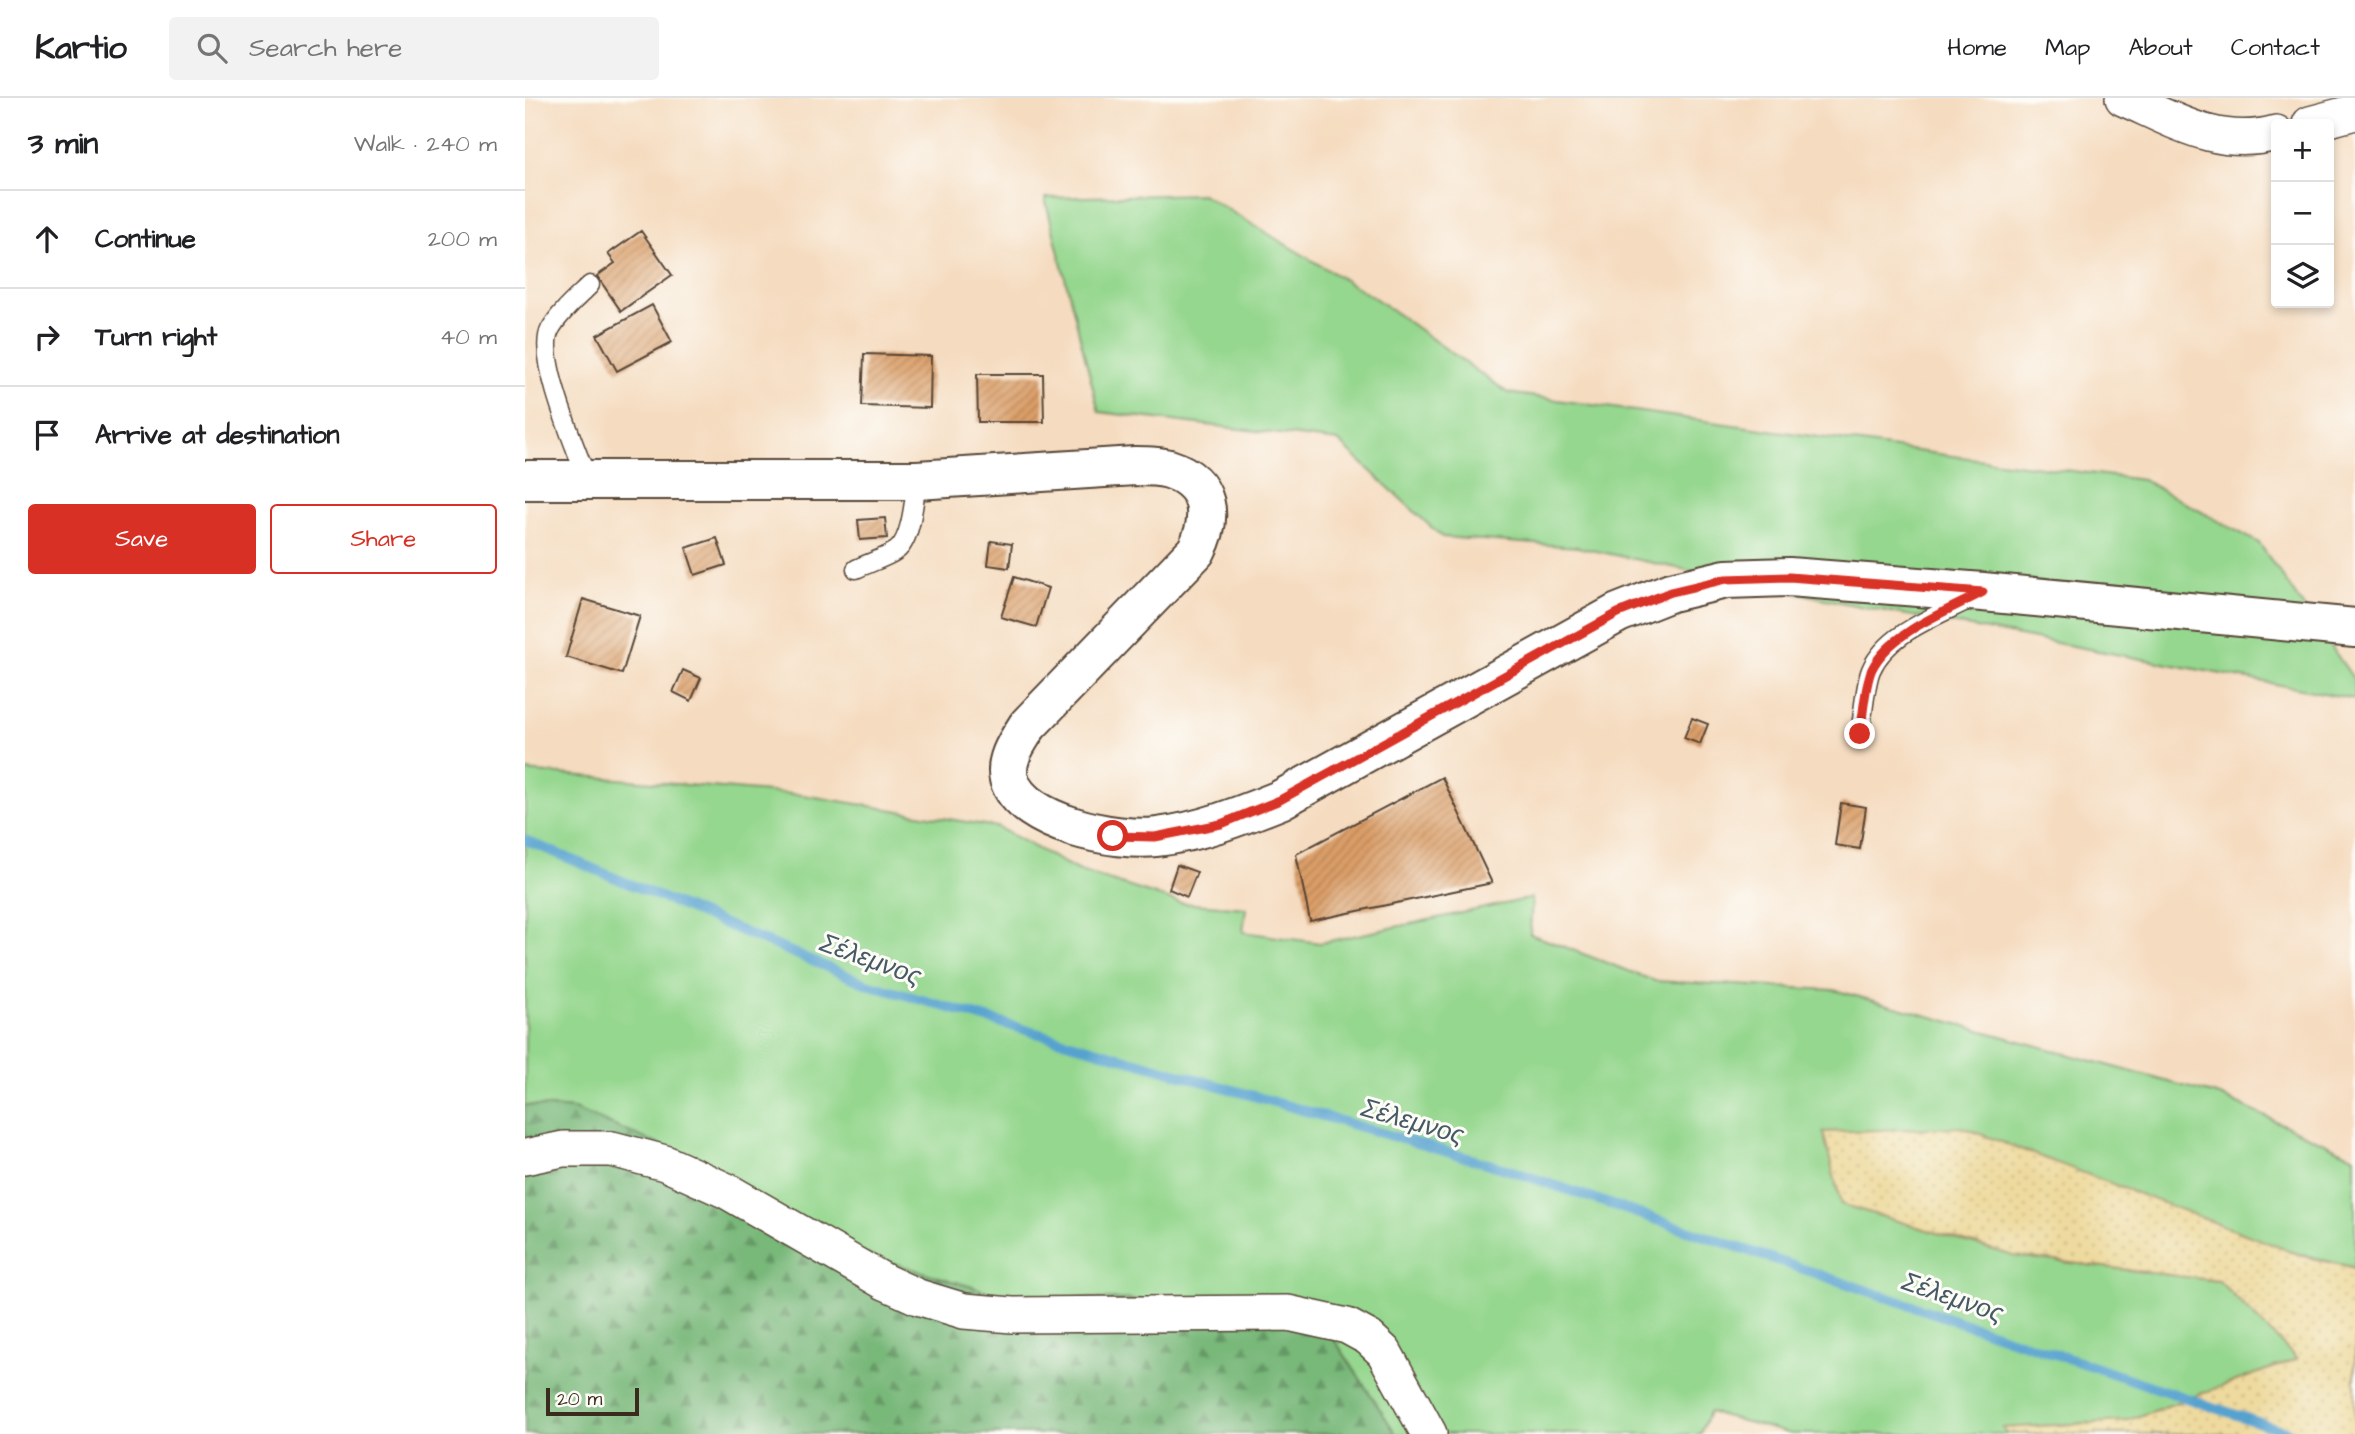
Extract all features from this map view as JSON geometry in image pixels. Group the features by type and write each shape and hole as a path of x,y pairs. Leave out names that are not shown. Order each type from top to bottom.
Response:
{"main road":[{"path":"525,480 917,480 1136,466 1167,468 1182,474 1196,485 1204,499 1207,514 1205,534 1195,551 1028,725 1009,760 1009,778 1014,789 1033,808 1065,825 1113,836 1155,837 1221,824 1280,800 1618,613 1671,592 1726,579 1789,577 1983,592 2355,628"}],"street":[{"path":"2123,98 2205,134 2256,139 2271,134"},
{"path":"2329,119 2355,112"},
{"path":"525,1157 563,1149 612,1149 665,1163 727,1191 885,1282 918,1297 964,1311 1012,1315 1288,1313 1347,1326 1369,1338 1384,1352 1429,1434"}],"lane":[{"path":"588,481 550,373 547,340 549,331 556,322 590,285"},
{"path":"856,569 897,550 904,541 917,480"},
{"path":"1860,734 1871,670 1883,654 1898,638 1983,592"}],"green space":[{"path":"1202,194 1376,299 1508,393 1945,455 2143,480 2259,543 2355,681 2355,699 1859,606 1577,547 1442,537 1338,441 1099,412 1045,198"},
{"path":"525,771 803,795 997,827 1077,870 1180,903 1246,908 1243,932 1320,943 1532,898 1530,934 1655,981 1834,990 2220,1096 2355,1157 2355,1268 1824,1132 1841,1204 2014,1256 2219,1281 2297,1359 2126,1421 2003,1428 2008,1434 1791,1434 1709,1412 1700,1434 1396,1434 1312,1305 1002,1296 820,1241 574,1109 525,1105"},
{"path":"525,1105 574,1109 696,1160 820,1241 1002,1296 1312,1305 1396,1434 525,1434"}],"sand":[{"path":"1962,1127 2303,1256 2355,1268 2355,1434 2008,1434 2002,1428 2126,1421 2297,1359 2219,1281 2014,1256 1841,1204 1823,1132"}],"building":[{"path":"641,231 672,275 621,311 597,276 615,263 608,254"},
{"path":"652,305 672,342 617,371 597,335"},
{"path":"864,354 931,356 930,408 862,406"},
{"path":"977,374 1043,374 1044,422 978,422"},
{"path":"885,518 887,538 860,540 858,520"},
{"path":"717,538 726,565 695,575 686,548"},
{"path":"991,541 1012,544 1009,568 988,565"},
{"path":"1014,577 1048,588 1036,627 1001,617"},
{"path":"583,599 640,616 622,674 566,657"},
{"path":"683,670 701,678 691,701 673,692"},
{"path":"1692,718 1708,724 1700,744 1684,738"},
{"path":"1442,777 1492,883 1310,921 1296,854"},
{"path":"1841,803 1866,807 1860,849 1835,845"},
{"path":"1177,865 1197,872 1187,897 1169,889"}],"waterway":[{"name":"Σέλεμνος","path":"525,840 867,984 1506,1169 2293,1434"}],"route":[{"path":"1113,836 1155,837 1221,824 1280,800 1618,613 1671,592 1726,579 1789,577 1983,592 1898,638 1883,654 1871,670 1860,734"}]}
